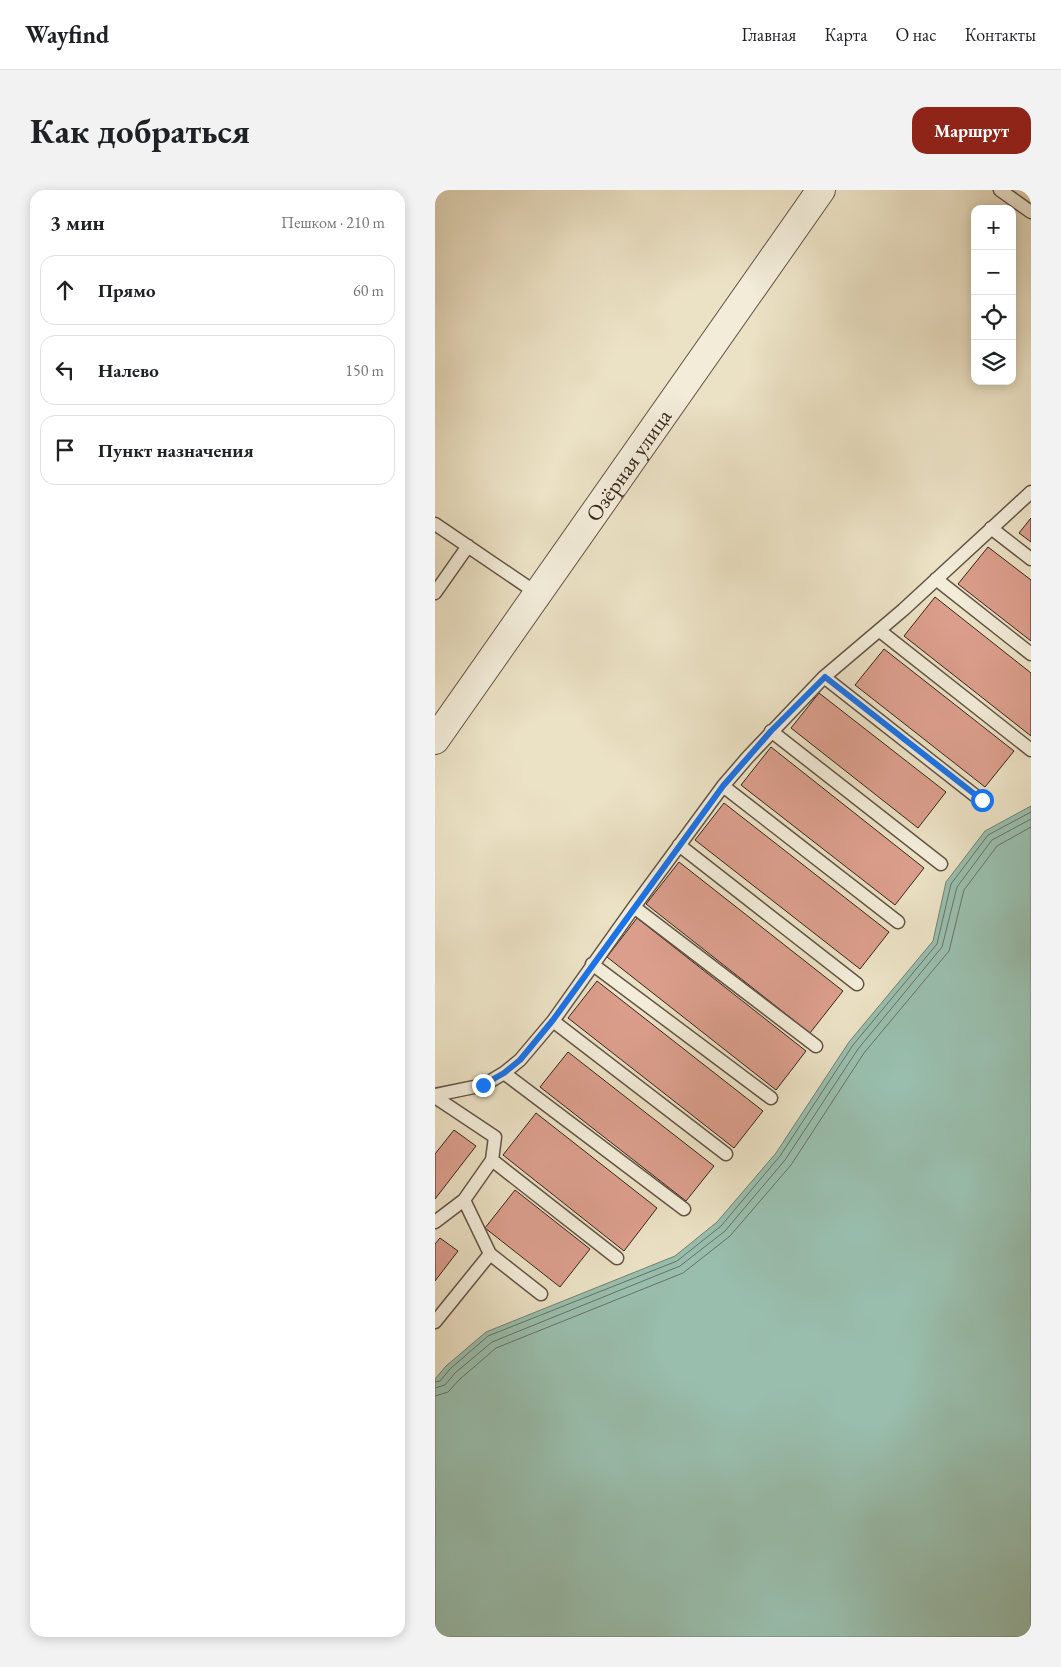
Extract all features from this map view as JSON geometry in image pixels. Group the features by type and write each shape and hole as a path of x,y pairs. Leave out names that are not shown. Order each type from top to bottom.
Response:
{"street":[{"name":"Озёрная улица","path":"435,740 821,190"}],"lane":[{"path":"1000,190 1031,212"},
{"path":"435,1096 483,1085 504,1073 520,1060 553,1020 723,786 771,731 825,677 880,631 1031,492"},
{"path":"435,524 538,594"},
{"path":"991,528 1031,560"},
{"path":"435,593 468,546"},
{"path":"937,579 1031,654"},
{"path":"880,631 1031,750"},
{"path":"825,677 982,800"},
{"path":"771,731 941,864"},
{"path":"723,786 898,922"},
{"path":"679,845 857,984"},
{"path":"634,907 816,1046"},
{"path":"593,964 771,1098"},
{"path":"553,1020 726,1154"},
{"path":"504,1073 684,1209"},
{"path":"435,1096 495,1137 492,1160 464,1200 435,1222"},
{"path":"492,1160 617,1258"},
{"path":"464,1200 490,1254 541,1294"},
{"path":"435,1322 490,1254"}],"water":[{"path":"1031,806 1031,1637 435,1637 435,1379 446,1366 486,1332 675,1256 717,1222 776,1153 849,1042 933,941 946,882 985,831"}],"building":[{"path":"1031,518 1031,542 1019,533"},
{"path":"988,547 1031,580 1031,641 958,584"},
{"path":"935,597 1031,673 1031,736 904,636"},
{"path":"884,649 1014,751 985,787 855,685"},
{"path":"819,693 946,792 918,828 791,728"},
{"path":"771,747 924,868 895,905 741,785"},
{"path":"724,803 889,932 860,969 695,840"},
{"path":"679,862 843,991 810,1033 646,904"},
{"path":"637,918 806,1051 776,1090 607,957"},
{"path":"597,981 763,1111 734,1148 568,1018"},
{"path":"568,1052 714,1166 686,1201 540,1087"},
{"path":"536,1113 657,1208 624,1251 503,1155"},
{"path":"454,1130 476,1146 435,1199 435,1154"},
{"path":"515,1190 590,1249 560,1287 485,1228"},
{"path":"440,1238 458,1251 435,1281 435,1244"}],"route":[{"path":"483,1085 504,1073 520,1060 553,1020 723,786 771,731 825,677 982,800"}]}
